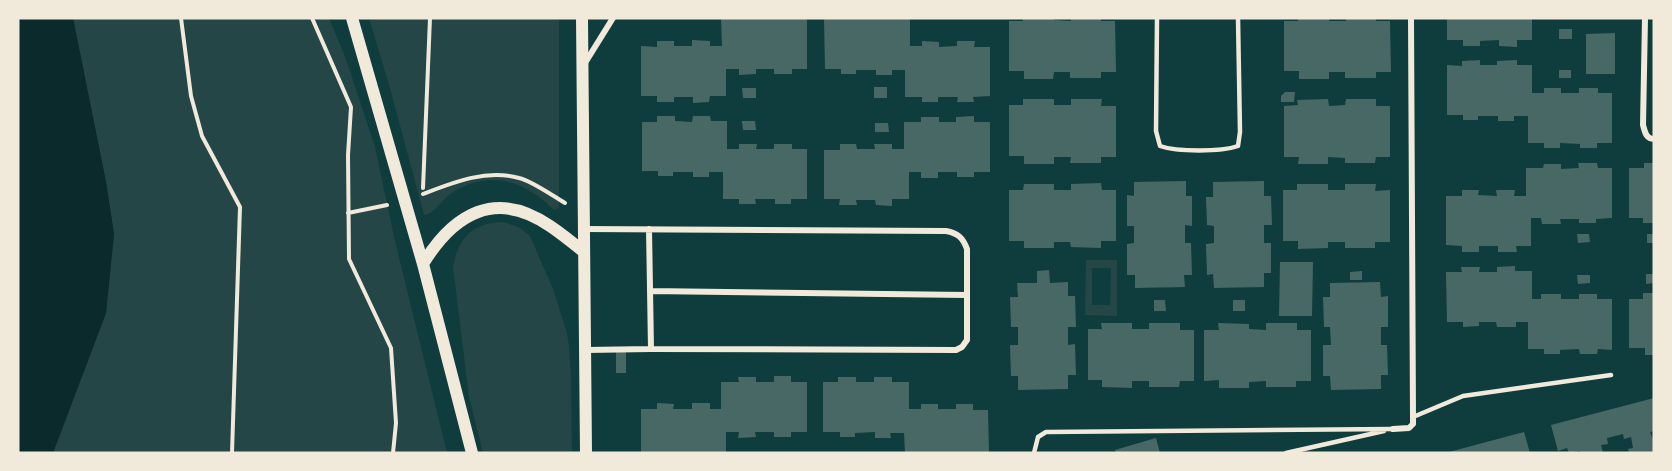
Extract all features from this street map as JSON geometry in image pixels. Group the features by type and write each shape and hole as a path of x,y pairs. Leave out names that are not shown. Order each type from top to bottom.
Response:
{"main road":[{"path":"352,18 423,264 472,453"},
{"path":"582,18 586,453"},
{"path":"423,264 441,238 466,217 481,209 503,207 529,215 549,225 584,252"}],"street":[{"path":"583,66 613,18"},
{"path":"1393,429 1409,428 1413,424 1411,18"},
{"path":"1646,18 1643,125 1646,135 1654,140"},
{"path":"583,229 955,232 963,239 967,249 967,340 956,350 586,350"},
{"path":"649,229 651,349"},
{"path":"650,291 967,295"}],"lane":[{"path":"1157,18 1156,131 1160,146 1169,149 1228,150 1238,146 1240,132 1238,18"},
{"path":"1413,417 1463,396 1611,375"},
{"path":"1034,453 1038,437 1046,432 1393,429"},
{"path":"1286,453 1393,429"}],"path":[{"path":"181,18 191,96 202,136 240,207 232,453"},
{"path":"312,18 351,107 348,155 349,259 391,348 396,423 393,453"},
{"path":"423,194 430,18"}],"shaded area":[{"path":"18,18 73,18 106,182 114,234 106,313 53,453 18,453"},
{"path":"73,18 329,18 346,59 375,147 395,241 447,453 53,453 106,313 114,234 106,182"},
{"path":"369,18 559,18 559,208 554,210 542,199 517,185 491,180 463,187 424,215"},
{"path":"499,222 520,228 530,236 553,289 567,333 571,376 572,453 483,453 469,397 453,266 459,248 467,235 480,226"},
{"path":"1086,260 1117,260 1117,316 1085,315","holes":["1092,268 1111,268 1110,305 1092,305"]}],"building":[{"path":"1023,18 1054,18 1054,20 1071,21 1071,18 1101,18 1101,21 1115,21 1116,72 1101,72 1101,78 1070,78 1070,72 1054,72 1053,79 1024,79 1024,71 1009,71 1009,21 1023,21"},
{"path":"1298,18 1329,18 1329,21 1346,21 1346,18 1376,18 1376,21 1390,21 1391,72 1376,72 1376,78 1345,78 1345,72 1329,72 1329,79 1299,79 1299,71 1284,71 1284,21 1298,21"},
{"path":"1447,18 1532,18 1532,40 1517,40 1517,47 1499,46 1499,40 1480,41 1480,46 1463,46 1463,40 1447,40"},
{"path":"721,19 807,19 807,69 792,69 792,74 774,74 774,69 756,69 756,74 739,75 739,69 726,69 726,96 710,96 709,102 693,103 693,97 674,97 674,102 657,102 657,96 641,96 641,46 657,47 657,41 674,41 674,46 692,46 692,40 710,41 710,46 722,46"},
{"path":"824,19 910,19 910,46 922,46 922,41 939,42 939,47 957,46 957,41 975,41 974,47 990,47 990,96 973,97 974,102 957,102 958,97 938,97 938,102 922,102 922,97 905,97 905,70 892,70 892,75 876,75 876,70 856,70 856,74 841,74 841,69 825,69"},
{"path":"1559,29 1572,29 1572,39 1559,39"},
{"path":"1615,33 1615,74 1586,74 1586,34"},
{"path":"1480,60 1480,65 1497,65 1497,61 1517,60 1517,65 1532,65 1532,93 1544,93 1544,88 1561,88 1561,93 1579,93 1579,88 1598,88 1598,93 1612,93 1612,143 1597,143 1597,148 1580,148 1580,144 1560,143 1560,148 1544,148 1544,143 1528,143 1528,116 1514,116 1514,121 1498,121 1498,116 1478,116 1478,120 1463,120 1463,115 1447,115 1447,65 1462,66 1462,61"},
{"path":"1559,70 1571,70 1571,78 1559,78"},
{"path":"874,87 887,87 887,98 874,98"},
{"path":"742,88 756,88 756,98 743,98"},
{"path":"1285,92 1295,92 1294,102 1281,102 1281,96"},
{"path":"1023,99 1054,99 1054,105 1071,105 1071,99 1102,99 1101,106 1116,106 1116,157 1101,157 1101,163 1070,163 1071,157 1054,157 1054,164 1024,164 1024,156 1009,156 1009,105 1023,105"},
{"path":"1328,99 1329,106 1345,105 1346,99 1376,99 1376,106 1390,106 1390,157 1376,157 1375,163 1345,163 1345,158 1328,157 1328,164 1298,164 1299,157 1284,157 1284,106 1298,105 1297,100"},
{"path":"657,116 675,116 675,121 692,122 693,116 710,116 711,121 727,121 727,149 739,149 739,144 757,144 756,149 774,149 774,144 792,144 792,149 807,149 807,199 791,199 791,204 775,204 775,199 755,199 756,204 739,204 739,199 723,199 723,172 709,172 709,177 693,177 693,172 673,172 673,176 658,176 658,171 642,171 642,122 657,122"},
{"path":"974,116 974,122 990,122 990,172 974,172 974,177 957,177 957,172 938,172 938,178 921,178 921,172 909,172 909,199 892,199 892,206 876,205 875,200 856,200 857,205 839,205 840,199 824,199 824,150 840,150 840,144 856,144 857,149 875,149 874,144 892,144 892,149 904,149 904,122 921,122 921,117 939,117 939,122 956,122 956,117"},
{"path":"742,121 755,121 756,130 743,130"},
{"path":"875,123 888,123 889,132 875,132"},
{"path":"1578,163 1597,163 1598,168 1612,168 1612,218 1596,219 1596,223 1579,223 1579,219 1560,219 1561,224 1542,224 1541,218 1531,218 1531,246 1516,246 1517,252 1498,252 1498,246 1479,246 1479,252 1462,252 1462,246 1446,245 1446,196 1462,196 1462,190 1479,190 1478,195 1497,196 1496,190 1515,190 1514,196 1526,196 1526,168 1543,168 1544,164 1561,164 1561,169 1579,168"},
{"path":"1644,163 1654,163 1654,223 1643,223 1643,218 1629,218 1629,168 1644,168"},
{"path":"1186,181 1186,196 1192,196 1192,226 1185,225 1185,243 1191,243 1192,275 1184,275 1185,287 1135,288 1135,275 1127,275 1127,244 1134,243 1134,226 1127,226 1127,195 1134,196 1134,182"},
{"path":"1264,181 1264,196 1271,196 1272,225 1264,225 1264,243 1271,243 1271,273 1264,273 1264,287 1214,288 1213,274 1207,275 1206,244 1214,243 1214,226 1207,225 1206,197 1213,197 1213,182"},
{"path":"1101,183 1102,190 1116,190 1116,241 1101,241 1101,248 1071,247 1070,242 1054,242 1054,248 1024,248 1024,241 1009,241 1009,190 1023,190 1024,184 1054,184 1054,190 1071,190 1071,184"},
{"path":"1297,184 1328,184 1328,190 1345,190 1345,184 1376,184 1375,191 1390,190 1390,242 1375,242 1375,248 1345,248 1345,242 1328,242 1328,248 1298,249 1298,241 1283,241 1283,190 1297,190"},
{"path":"1577,234 1589,234 1590,242 1578,243"},
{"path":"1647,234 1654,234 1654,243 1647,243"},
{"path":"1280,262 1313,262 1312,316 1279,316"},
{"path":"1515,266 1515,271 1532,271 1532,299 1541,299 1541,294 1561,294 1561,299 1579,299 1579,294 1597,294 1597,299 1612,299 1612,350 1598,349 1597,354 1580,354 1579,349 1560,350 1560,354 1544,354 1544,349 1528,349 1528,322 1516,322 1516,327 1497,327 1496,322 1479,322 1479,326 1463,327 1463,322 1447,322 1446,272 1462,272 1461,267 1480,267 1479,272 1497,272 1497,267"},
{"path":"1049,270 1050,283 1068,282 1068,296 1075,296 1076,327 1068,327 1068,345 1075,344 1076,375 1068,375 1068,389 1018,390 1018,376 1011,376 1010,345 1018,345 1018,327 1011,327 1010,297 1018,297 1017,283 1037,283 1037,271"},
{"path":"1362,271 1362,280 1350,280 1350,272"},
{"path":"1646,274 1654,274 1654,283 1646,284"},
{"path":"1577,275 1590,275 1590,283 1578,284"},
{"path":"1380,282 1381,297 1388,296 1388,327 1381,327 1381,345 1387,345 1388,375 1381,375 1381,389 1331,390 1330,376 1323,376 1323,345 1331,345 1330,327 1324,327 1323,297 1330,297 1330,283"},
{"path":"1643,293 1654,293 1654,355 1645,355 1645,348 1629,348 1629,299 1643,299"},
{"path":"1154,300 1165,300 1166,311 1154,311"},
{"path":"1233,300 1245,300 1245,311 1233,311"},
{"path":"1101,323 1132,323 1132,329 1149,329 1149,323 1180,323 1180,330 1194,330 1194,381 1180,381 1179,387 1149,387 1149,381 1132,381 1132,388 1102,387 1102,380 1088,380 1088,329 1102,329"},
{"path":"1218,323 1249,324 1249,329 1266,330 1266,323 1297,323 1297,330 1311,330 1311,381 1296,381 1296,387 1266,387 1266,381 1249,382 1249,388 1219,388 1219,380 1204,381 1204,330 1219,330"},
{"path":"616,352 626,352 626,373 616,373"},
{"path":"774,376 791,376 791,382 807,382 807,432 791,432 791,437 774,437 774,432 755,432 756,437 738,438 739,432 726,432 726,453 641,453 641,409 657,409 657,403 674,404 673,409 692,409 692,403 710,403 710,409 721,409 721,382 739,382 738,377 756,377 756,382 774,382"},
{"path":"838,377 856,377 856,382 874,382 874,377 892,377 892,382 909,382 909,409 921,409 921,404 938,404 938,409 956,409 956,404 973,404 973,410 988,410 989,453 905,453 904,433 890,433 891,438 875,438 875,432 855,433 855,437 840,437 840,432 823,432 823,382 838,382"},
{"path":"1654,398 1654,431 1650,432 1654,442 1654,453 1629,453 1628,449 1633,448 1631,437 1624,439 1623,434 1607,438 1608,444 1601,445 1603,453 1581,453 1580,451 1569,453 1567,448 1558,451 1551,425"},
{"path":"1524,432 1530,453 1449,453 1449,452"},
{"path":"1156,438 1160,453 1116,453 1115,450"}]}
